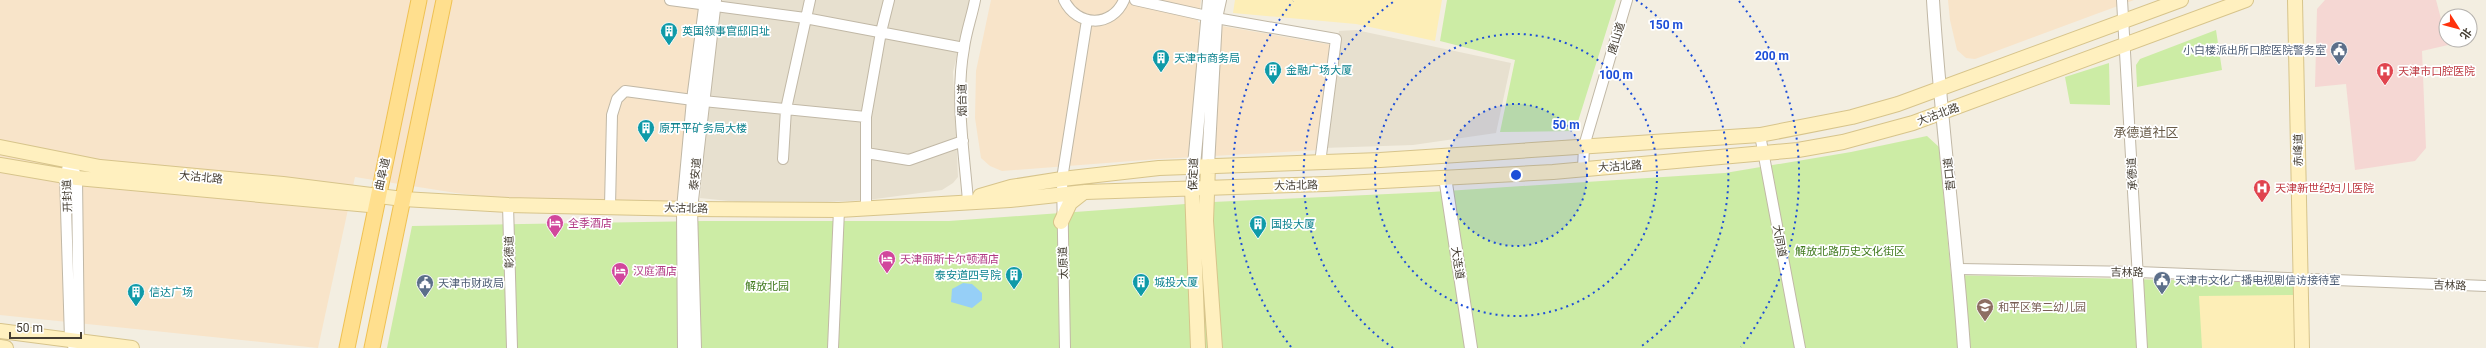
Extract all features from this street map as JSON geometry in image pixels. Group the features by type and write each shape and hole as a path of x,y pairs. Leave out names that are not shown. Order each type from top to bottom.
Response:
{"main road":[{"name":"曲阜道","path":"347,348 376,201 419,0"},
{"path":"372,348 444,0"},
{"name":"大沽北路","path":"968,201 1011,187 1062,179 1159,168 1320,163 1760,135 1852,117 1940,90 2181,0"},
{"name":"大沽北路","path":"0,165 71,177 376,201 403,199 508,205 610,206 687,209 839,210 968,201 1010,200 1085,192 1199,186 1326,184 1583,169 1764,153 1843,142 1913,123 2246,0"},
{"name":"赤峰道","path":"2295,0 2302,348"},
{"name":"大沽北路","path":"0,147 100,167 283,184 376,201"},
{"path":"1199,186 1223,171 1240,165"},
{"name":"保定道","path":"1199,186 1208,166"},
{"path":"1159,168 1182,173 1199,186"},
{"path":"1198,348 1199,186"},
{"path":"1215,348 1199,221 1215,198 1234,186"},
{"path":"1061,222 1070,203 1085,192"},
{"path":"0,331 76,344 132,348"},
{"path":"0,347 6,348"}],"street":[{"path":"670,0 710,3 805,18 964,48"},
{"path":"783,159 786,109 810,0"},
{"path":"866,209 866,117 881,32 889,0"},
{"name":"烟台道","path":"968,201 961,95 964,48 976,0"},
{"path":"1064,0 1075,15 1087,20 1105,20 1114,15 1124,0"},
{"path":"1136,0 1212,17 1336,39 1320,163"},
{"name":"保定道","path":"1208,166 1212,17 1209,0"},
{"name":"保定道","path":"1199,186 1192,166 1212,17 1220,0"},
{"name":"唐山道","path":"1583,169 1584,146 1627,0"},
{"name":"营口道","path":"1933,0 1940,90 1959,269 1964,348"},
{"name":"承德道","path":"2118,0 2121,22"},
{"name":"承德道","path":"2122,0 2122,46 2135,272 2142,348"},
{"name":"泰安道","path":"684,348 687,209 710,3"},
{"name":"太原道","path":"1065,348 1061,222 1062,179 1087,20"},
{"path":"610,206 612,115 617,99 625,91 698,101 866,117"},
{"name":"大同道","path":"1760,135 1800,348"},
{"path":"866,153 909,160 963,141"},
{"name":"开封道","path":"70,160 76,344"},
{"name":"大连道","path":"1445,177 1471,348"},
{"name":"彰德道","path":"508,205 512,348"},
{"name":"泰安道","path":"687,209 695,348"},
{"path":"833,348 839,210"},
{"name":"吉林路","path":"1959,269 2135,272 2486,286"},
{"name":"承德道","path":"2135,272 2136,348"}],"shaded area":[{"path":"0,0 712,0 688,206 493,197 456,193 355,177 318,348 0,315"},
{"path":"721,0 970,0 953,72 958,177 953,183 942,190 868,200 767,205 700,198 711,77"},
{"path":"991,0 1201,0 1198,22 1333,45 1319,150 1158,159 1002,171 990,166 981,158 975,118 976,71"},
{"path":"1948,0 2134,0 1975,59 1966,58 1957,50 1950,20"},
{"name":"天津市口腔医院","path":"2325,0 2436,0 2438,8 2438,47 2422,51 2426,148 2415,161 2355,170 2346,84 2315,87 2317,9"},
{"path":"1356,30 1511,63 1496,133 1413,145 1323,148 1339,31"}],"green space":[{"path":"1447,0 1616,0 1575,131 1500,132 1515,60 1440,41"},
{"path":"2216,30 2222,70 2137,87 2136,65 2140,59"},
{"path":"2109,63 2110,105 2070,104 2065,77"},
{"name":"解放北路历史文化街区","path":"1927,136 1939,147 1951,275 2297,283 2300,348 387,348 412,226 704,221 949,221 1213,202 1431,192 1725,173 1851,152"}],"sand":[{"path":"1235,0 1442,0 1435,41 1356,24 1233,13"},
{"path":"2294,295 2296,348 2202,348 2199,296"}],"water":[{"path":"963,283 972,284 982,293 982,300 972,308 951,302 952,289"}],"place":[{"name":"英国领事官邸旧址","path":"669,46"},
{"name":"小白楼派出所口腔医院警务室","path":"2339,65"},
{"name":"天津市商务局","path":"1161,73"},
{"name":"金融广场大厦","path":"1273,85"},
{"name":"天津市口腔医院","path":"2385,86"},
{"name":"原开平矿务局大楼","path":"646,143"},
{"name":"天津新世纪妇儿医院","path":"2262,203"},
{"name":"全季酒店","path":"555,238"},
{"name":"国投大厦","path":"1258,239"},
{"name":"天津丽斯卡尔顿酒店","path":"887,274"},
{"name":"汉庭酒店","path":"620,286"},
{"name":"泰安道四号院","path":"1014,290"},
{"name":"天津市文化广播电视剧信访接待室","path":"2162,295"},
{"name":"城投大厦","path":"1141,297"},
{"name":"天津市财政局","path":"425,298"},
{"name":"信达广场","path":"136,307"},
{"name":"和平区第二幼儿园","path":"1985,322"}],"district":[{"name":"承德道社区","path":"2146,132"}],"park label":[{"name":"解放北园","path":"767,286"}]}
